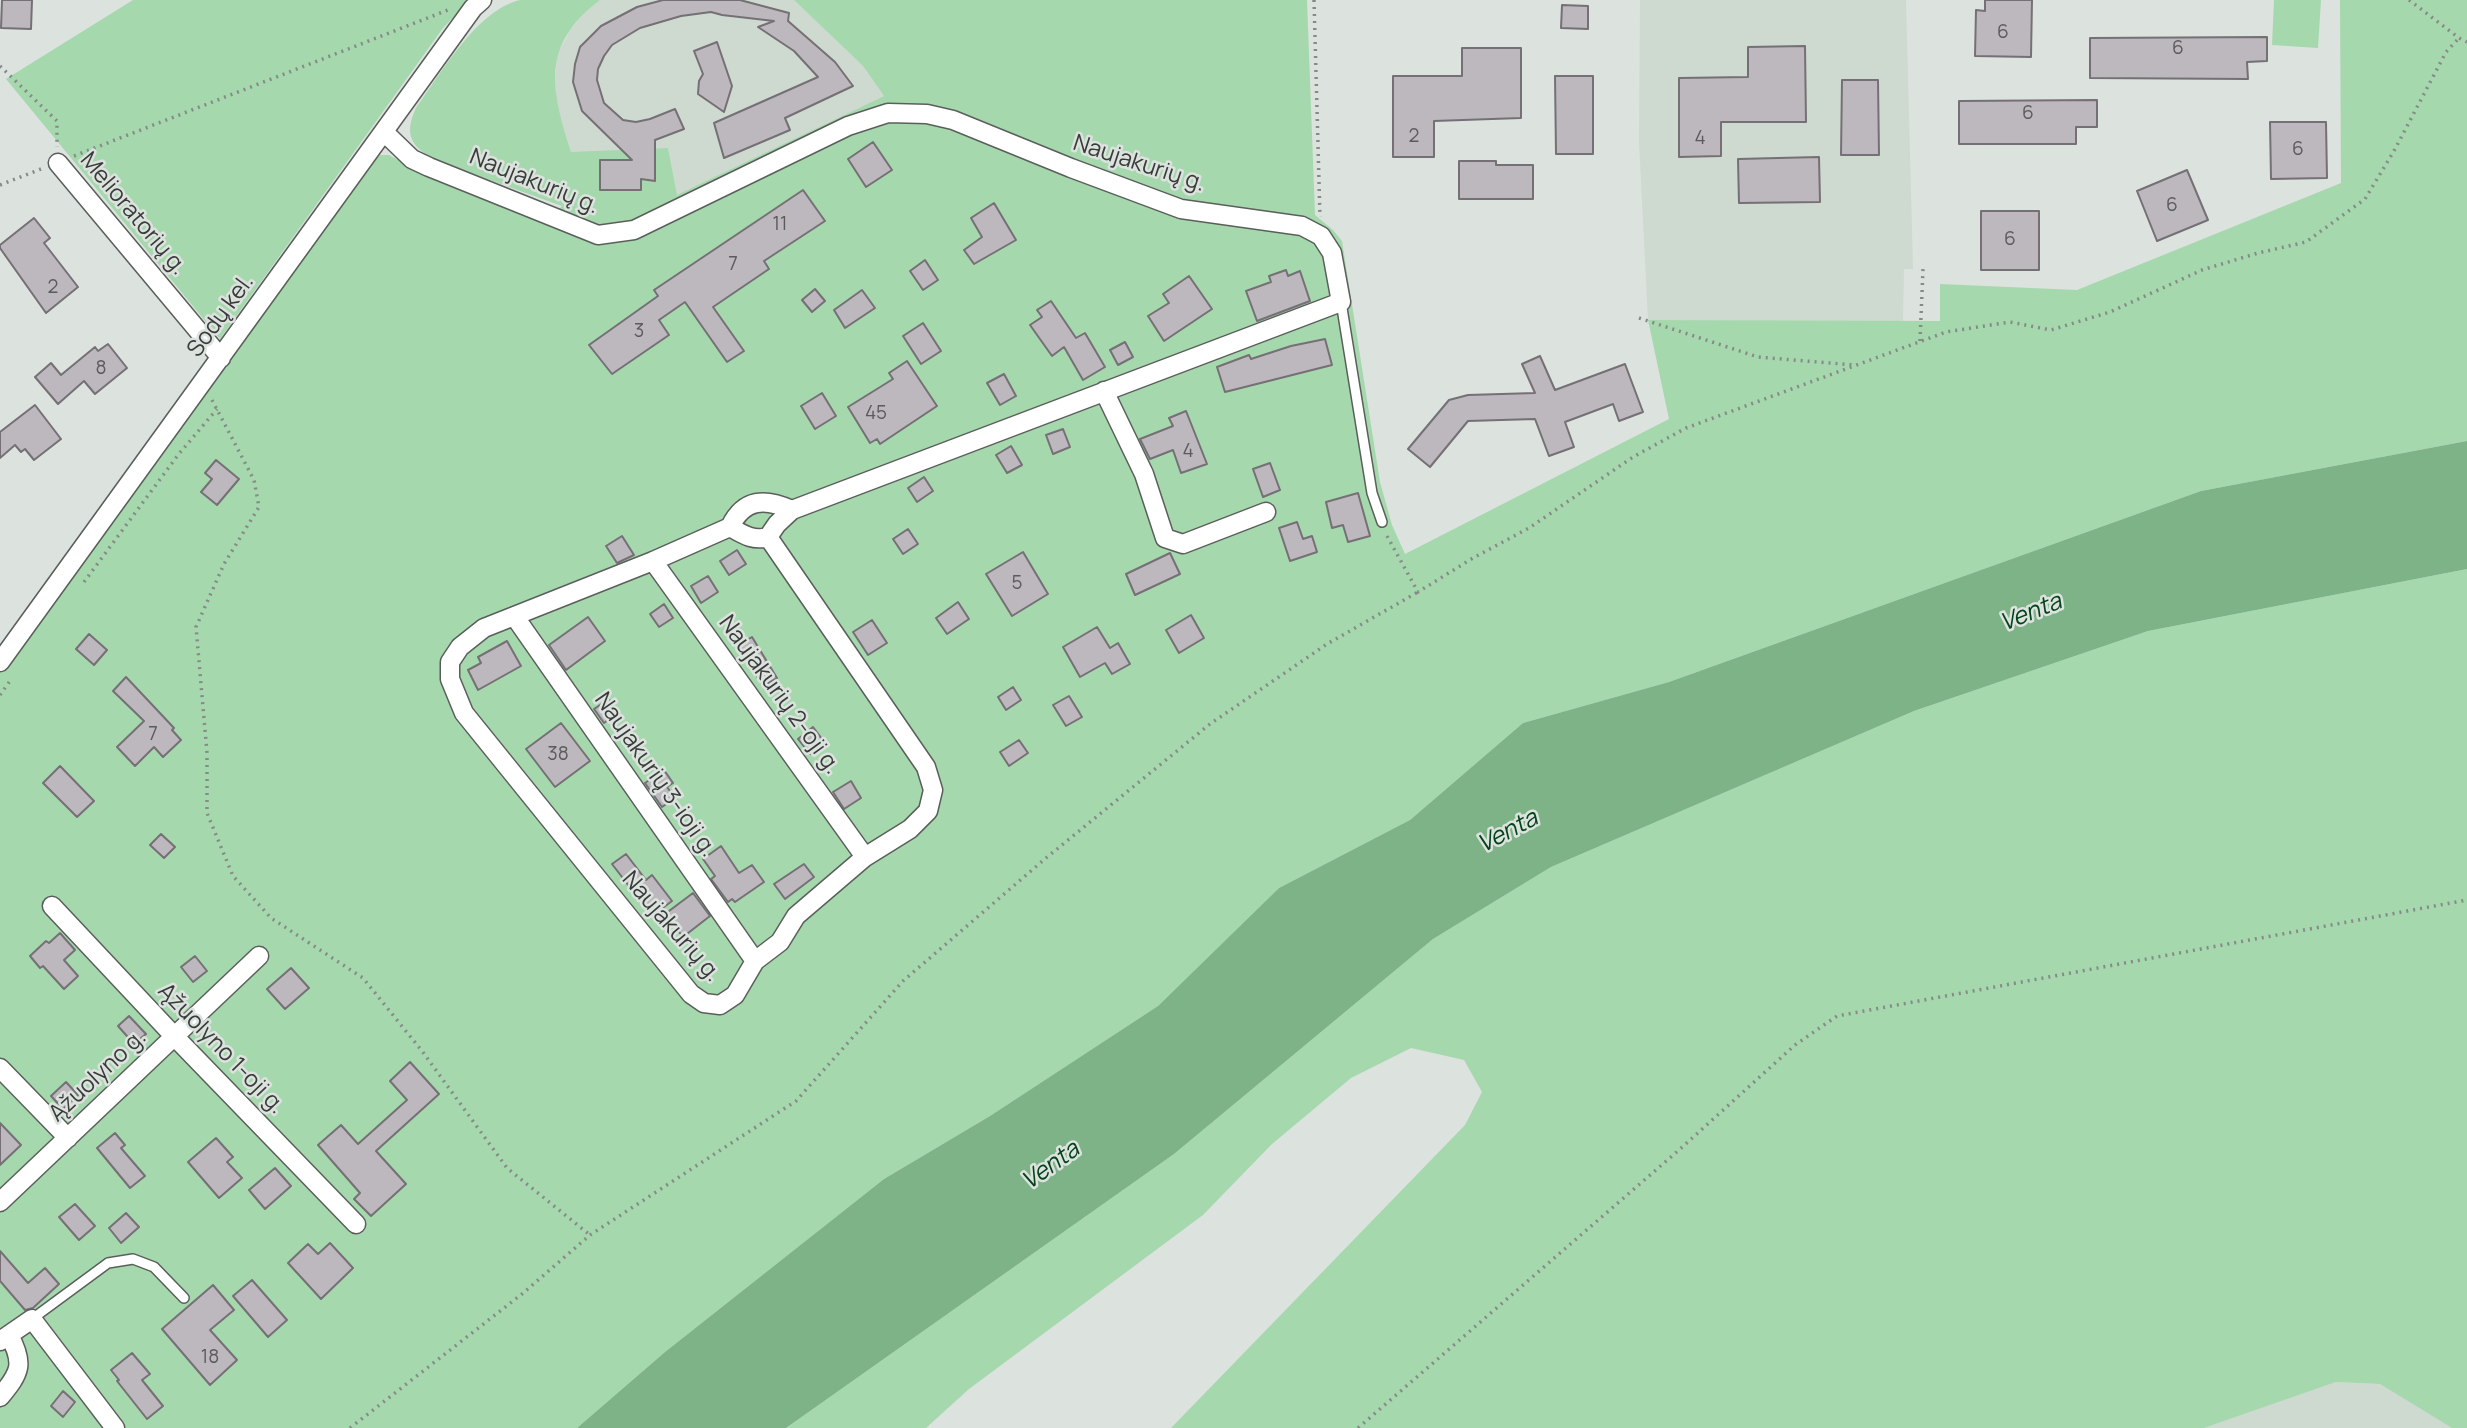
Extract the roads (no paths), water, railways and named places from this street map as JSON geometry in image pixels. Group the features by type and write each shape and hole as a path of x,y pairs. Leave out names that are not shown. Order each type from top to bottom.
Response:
{"street":[{"name":"Sodų kel.","path":"0,662 473,8 482,0"},
{"name":"Naujakurių g.","path":"384,132 412,159 598,234 634,230 848,126 888,113 927,114 953,120 1181,209 1302,226 1321,236 1332,253 1341,302"},
{"name":"Melioratorių g.","path":"58,163 221,358"},
{"path":"730,527 746,537 768,537 777,523 792,510 1341,302"},
{"path":"1104,391 1144,474 1165,538 1183,544 1266,512"},
{"name":"Naujakurių g.","path":"768,537 926,766 933,790 928,811 910,829 865,857 796,916 780,942 755,961 735,995 720,1005 705,1003 691,994 464,713 450,679 450,662 460,647 484,628 653,561 730,527 736,515 747,506 762,502 776,503 792,510"},
{"name":"Naujakurių 2-oji g.","path":"653,561 865,857"},
{"name":"Naujakurių 3-ioji g.","path":"514,617 755,961"},
{"name":"Ąžuolyno 1-oji g.","path":"52,906 356,1224"},
{"name":"Ąžuolyno g.","path":"0,1202 259,956"},
{"path":"0,1068 68,1138"},
{"path":"0,1397 14,1380 20,1366 19,1352 5,1338 32,1319 115,1428"}],"lane":[{"path":"1341,302 1372,493 1382,522"},
{"path":"32,1319 108,1263 133,1259 155,1267 184,1298"}],"water":[{"name":"Venta","path":"2467,441 2467,569 2148,631 1914,711 1551,867 1433,939 1174,1154 786,1428 577,1428 665,1352 884,1179 990,1116 1158,1006 1279,888 1410,820 1523,723 1669,682 2201,491"}]}
